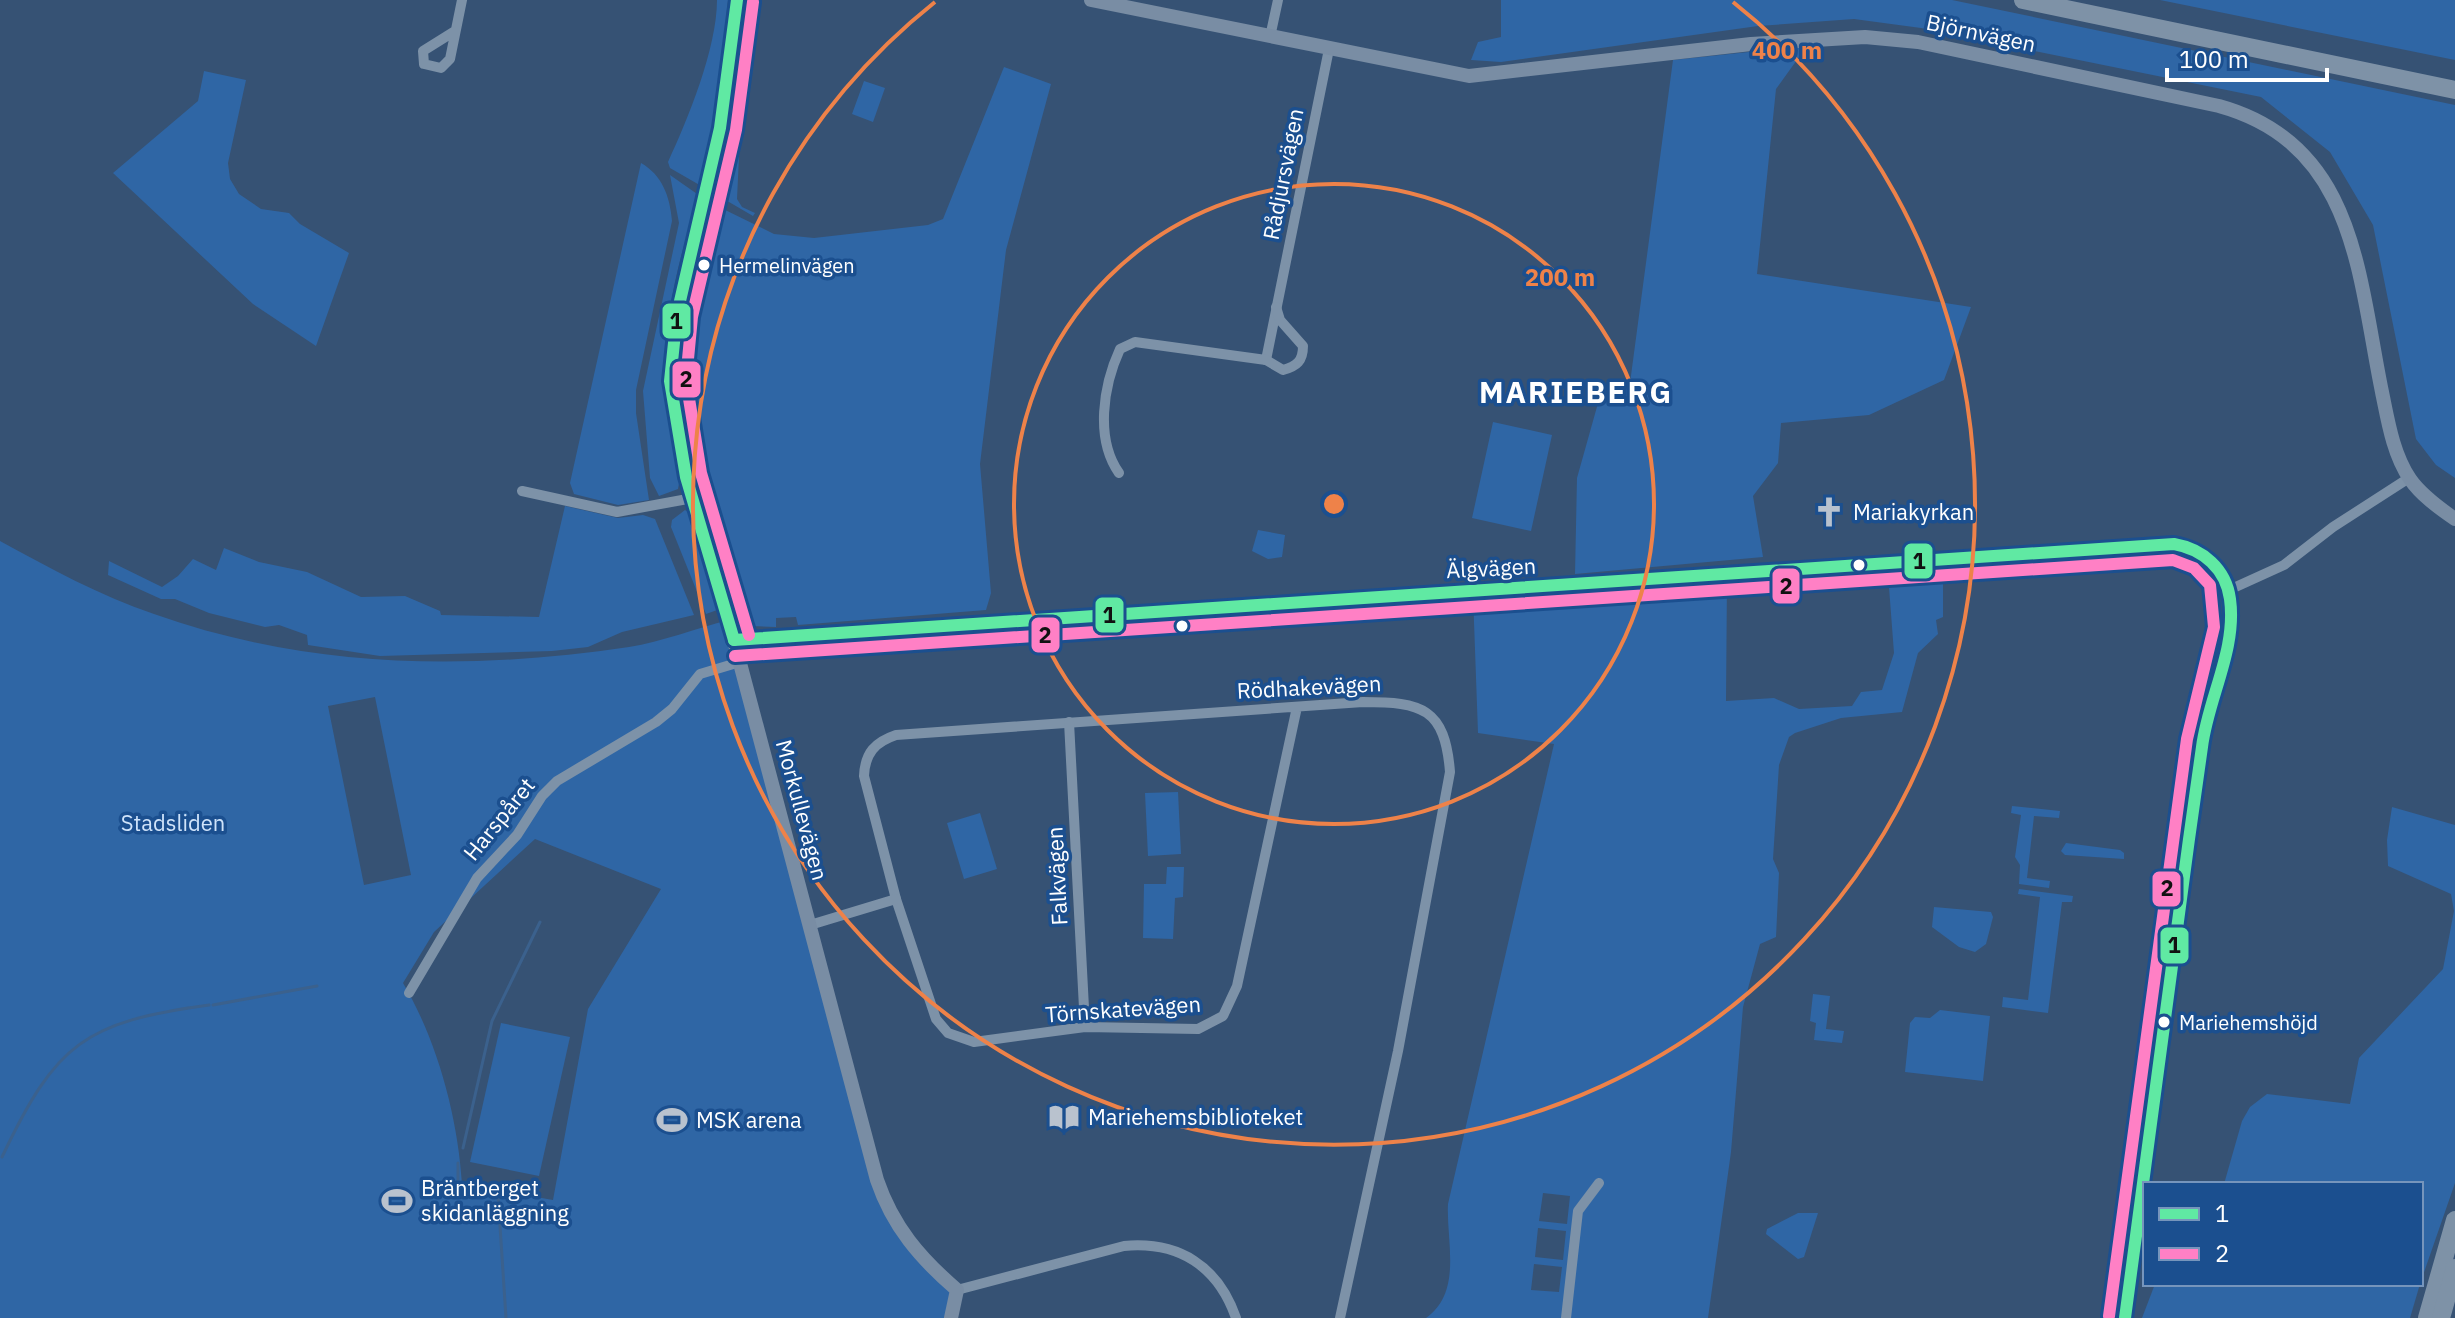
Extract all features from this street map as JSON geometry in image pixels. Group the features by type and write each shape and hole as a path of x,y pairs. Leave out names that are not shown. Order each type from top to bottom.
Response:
{"highway":[{"path":"2023,0 2455,90"},
{"path":"2081,0 2455,79"},
{"path":"2427,1318 2455,1220"},
{"path":"2441,1318 2455,1268"}],"street":[{"path":"455,31 462,0"},
{"name":"Morkullevägen","path":"737,0 725,112 672,351 670,380 675,418 693,498 884,1201 897,1228 918,1255 957,1290"},
{"name":"Björnvägen","path":"1091,0 1469,76 1799,39 1884,38 2219,106 2255,117 2296,148 2317,170 2349,227 2389,425 2409,478 2455,519"},
{"path":"1270,37 1278,0"},
{"name":"Rådjursvägen","path":"1266,360 1329,49"},
{"path":"1119,473 1103,442 1104,419 1115,360 1128,343 1266,360 1283,370 1295,367 1303,357 1299,338 1280,320 1276,307"},
{"path":"2125,1318 2191,819 2207,719 2229,628 2229,590 2284,565 2333,527 2409,478"},
{"path":"522,491 617,512 693,498"},
{"name":"Älgvägen","path":"734,640 2174,544 2189,546 2209,559 2229,590"},
{"name":"Harspåret","path":"409,993 477,878 517,835 542,796 557,781 656,722 672,709 700,674 740,662"},
{"name":"Rödhakevägen","path":"896,899 864,776 864,762 881,740 896,735 1297,707 1401,702 1426,711 1446,736 1450,772 1395,1065 1340,1318"},
{"name":"Törnskatevägen","path":"896,899 936,1019 948,1033 974,1042 1085,1027 1198,1029 1211,1025 1228,1008 1251,929 1297,707"},
{"name":"Falkvägen","path":"1069,722 1085,1027"},
{"path":"810,925 896,899"},
{"path":"1566,1318 1578,1211 1599,1183"},
{"path":"951,1318 957,1290 1113,1248 1147,1244 1183,1252 1207,1268 1222,1286 1236,1318"}],"green space":[{"path":"717,0 728,0 715,127 703,187 670,168 668,162 707,61"},
{"path":"746,0 760,0 742,93 737,199 742,207 755,213 753,216 717,195 730,131"},
{"path":"1501,0 1952,0 2455,105 2455,478 2436,465 2416,439 2373,225 2330,152 2261,97 1921,28 1854,19 1758,26 1501,62 1471,60 1478,42 1501,37"},
{"path":"2160,0 2455,0 2455,60"},
{"path":"1807,46 1776,89 1757,274 1971,307 1944,380 1869,415 1781,423 1778,463 1753,496 1763,557 1575,574 1577,478 1600,396 1630,383 1673,60"},
{"path":"1004,67 1051,84 1006,250 980,464 991,593 986,610 798,625 796,617 776,618 776,627 751,626 738,611 693,444 681,369 689,313 715,205 774,234 814,238 928,225 943,219"},
{"path":"204,71 246,80 228,163 230,179 239,194 261,209 289,213 300,224 349,253 316,346 253,304 113,173 198,101"},
{"path":"864,81 885,88 873,122 852,114"},
{"path":"641,163 664,187 672,221 636,390 636,413 649,500 618,505 574,494 570,483"},
{"path":"670,175 700,196 678,268 668,336 668,403 680,478 678,489 659,496 650,478 643,391 679,223"},
{"path":"1493,422 1552,435 1531,531 1472,518"},
{"path":"565,506 618,518 643,515 655,519 694,615 622,632 588,647 552,651 380,656 308,645 307,635 279,625 265,627 209,613 175,599 161,599 108,575 109,561 162,587 178,576 193,559 216,570 224,548 259,562 307,572 361,597 405,596 440,611 441,615 539,617"},
{"path":"685,510 694,516 720,609 706,614 671,527 672,520"},
{"path":"1258,530 1285,535 1282,557 1268,559 1252,551"},
{"name":"Stadsliden","path":"0,541 95,590 154,614 271,646 330,655 449,662 569,655 641,645 729,620 884,1201 957,1290 951,1318 0,1318","holes":["375,697 411,875 364,885 328,706","535,839 661,889 588,1009 553,1200 462,1184 456,1132 444,1080 426,1029 403,983 434,932"]},
{"path":"1943,572 1943,617 1936,620 1938,634 1918,653 1902,712 1841,718 1795,733 1789,737 1779,765 1773,859 1779,873 1776,937 1760,944 1743,1007 1731,1152 1708,1318 1426,1318 1445,1294 1449,1280 1448,1204 1554,744 1478,733 1473,594 1727,579 1726,701 1774,698 1799,709 1852,706 1861,692 1882,690 1894,653 1888,574","holes":["1543,1193 1570,1196 1567,1224 1539,1221","1538,1228 1566,1231 1563,1260 1535,1257","1534,1264 1562,1267 1559,1292 1531,1290"]},
{"path":"1178,792 1181,854 1148,856 1145,793"},
{"path":"2012,806 2060,811 2059,818 2034,816 2027,878 2050,881 2049,888 2019,884 2020,865 2015,857 2021,815 2011,813"},
{"path":"2392,807 2455,825 2455,1183 2423,1275 2423,1182 2225,1182 2242,1121 2250,1107 2267,1094 2350,1104 2359,1058 2443,969 2454,911 2451,894 2388,866 2387,840"},
{"path":"980,813 997,869 964,879 947,823"},
{"path":"2066,843 2120,850 2124,853 2124,859 2065,855 2061,851"},
{"path":"1167,867 1184,867 1183,897 1175,898 1173,939 1143,938 1144,884 1166,884"},
{"path":"2019,889 2073,896 2072,902 2062,902 2048,1013 2002,1007 2003,997 2028,1000 2040,897 2018,894"},
{"path":"1934,907 1991,912 1993,917 1986,944 1975,952 1959,947 1932,927"},
{"path":"1813,994 1830,996 1826,1029 1844,1031 1842,1043 1814,1040 1816,1023 1810,1021"},
{"path":"1940,1010 1990,1016 1983,1081 1905,1072 1910,1023 1915,1017 1930,1018"},
{"path":"501,1023 570,1037 539,1176 470,1162"},
{"path":"1798,1213 1818,1213 1804,1257 1798,1259 1766,1234 1767,1229"},
{"path":"2154,1286 2419,1286 2410,1318 2142,1318"}],"waterway":[{"path":"463,1148 492,1021 540,922"},
{"path":"213,1005 317,986"},
{"path":"2,1157 40,1088 59,1063 79,1045 103,1031 132,1020 209,1005"},
{"path":"458,1163 458,1182"},
{"path":"463,1186 498,1195 506,1318"}],"transit line":[{"name":"1","path":"734,640 686,477 670,381 677,314 720,128 737,0"},
{"name":"2","path":"749,635 701,473 686,380 692,317 736,130 753,2"},
{"name":"1","path":"734,640 2174,544 2194,550 2211,562 2224,578 2231,618 2226,655 2202,747 2125,1318"},
{"name":"2","path":"735,656 2173,560 2194,568 2210,585 2214,627 2187,739 2109,1316"}],"place":[{"name":"Hermelinvägen","path":"704,265"},
{"name":"Mariakyrkan","path":"1829,512"},
{"name":"Mariehemshöjd","path":"2164,1022"},
{"name":"Mariehemsbiblioteket","path":"1064,1117"},
{"name":"MSK arena","path":"672,1120"},
{"name":"Bräntberget skidanläggning","path":"397,1201"}],"district":[{"name":"MARIEBERG","path":"1576,393"}]}
